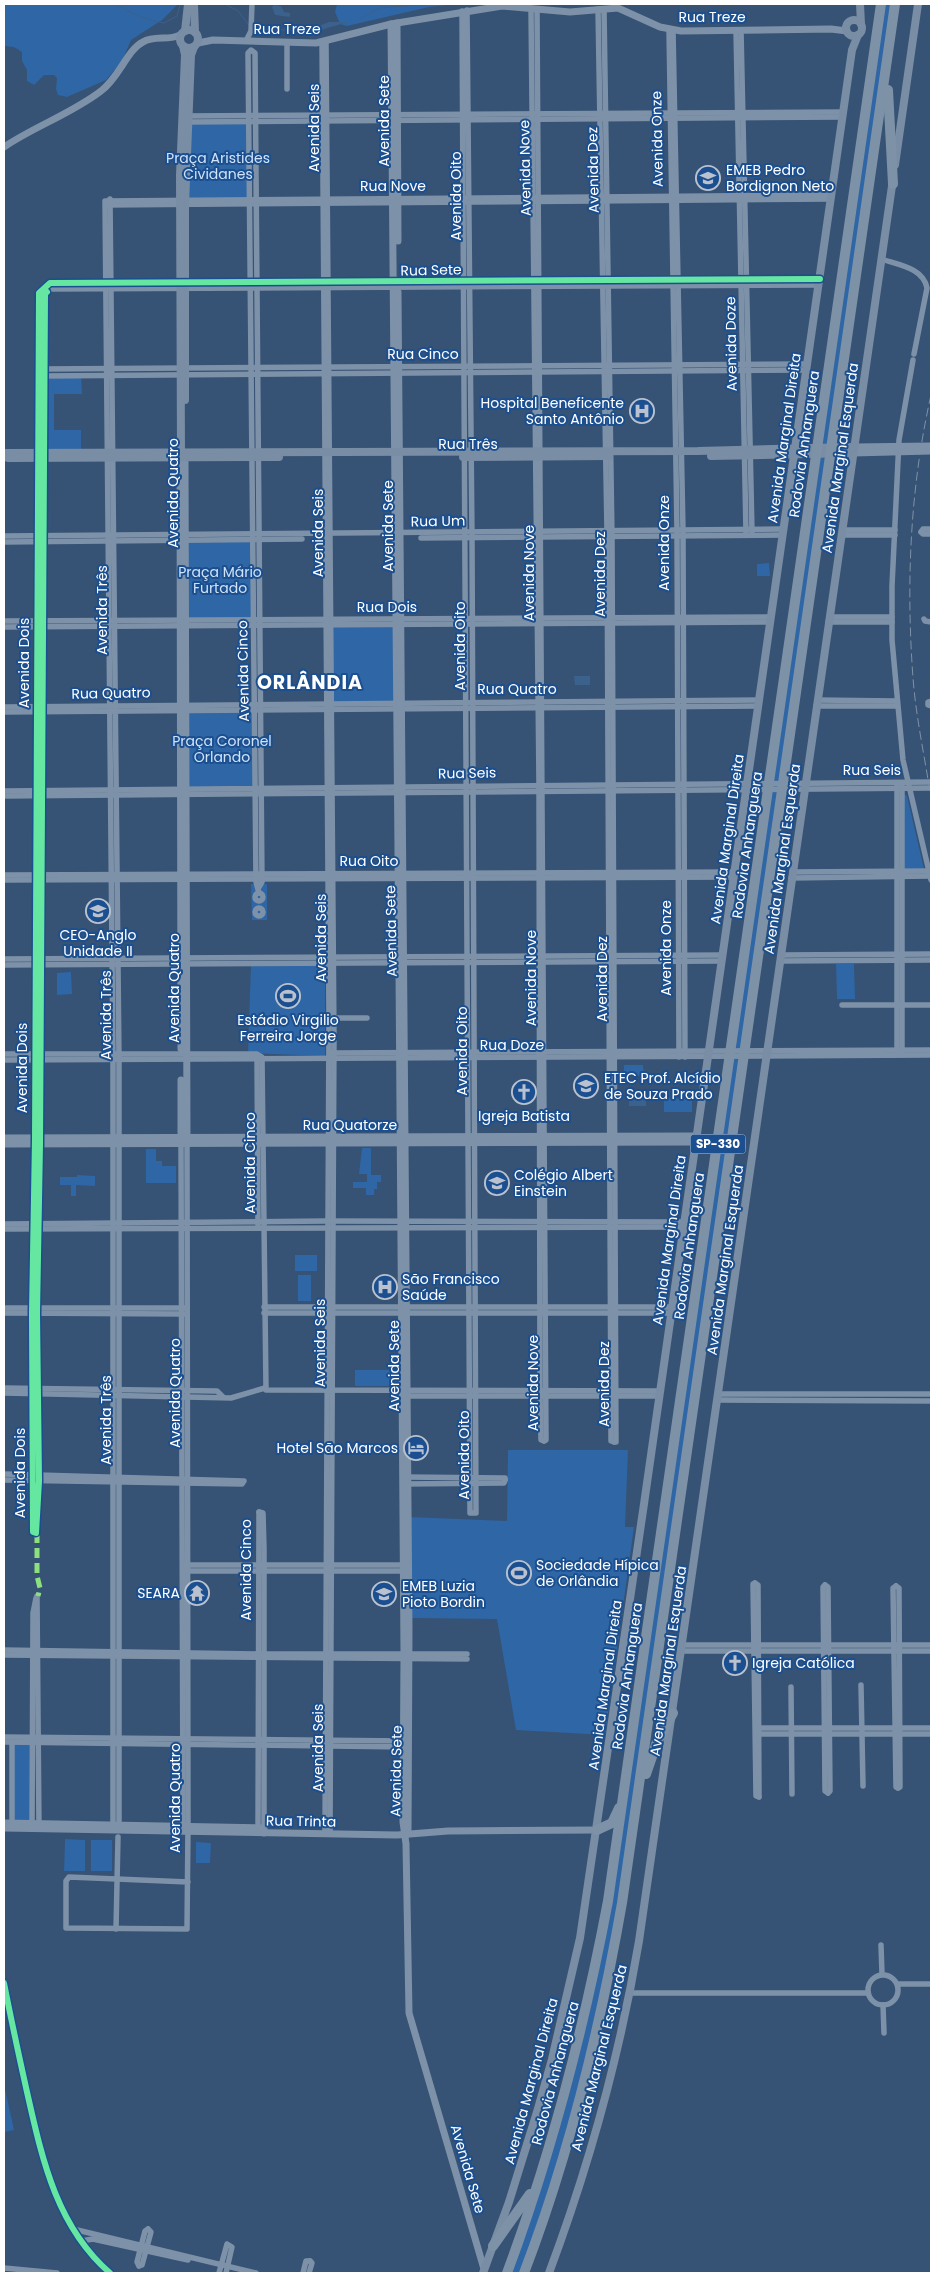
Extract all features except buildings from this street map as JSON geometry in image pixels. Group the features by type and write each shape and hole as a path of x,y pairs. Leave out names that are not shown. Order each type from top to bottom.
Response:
{"highway":[{"name":"Rodovia Anhanguera","path":"507,2273 546,2161 576,2053 599,1950 626,1784 881,4"},
{"name":"Rodovia Anhanguera","path":"525,2271 562,2165 592,2055 608,1986 637,1803 895,4"},
{"path":"887,58 893,184"},
{"path":"637,1803 657,1742 673,1713"},
{"path":"597,1830 608,1826 615,1818 626,1784"},
{"path":"493,2246 525,2204 546,2161"}],"main road":[{"path":"188,4 190,17"},
{"path":"190,17 194,4"},
{"path":"848,27 853,36 858,35 861,31 859,4"},
{"path":"848,27 859,4"},
{"name":"Avenida Marginal Esquerda","path":"549,2273 575,2200 596,2129 629,1992 639,1941 842,532 849,451 893,184 918,4"},
{"name":"Avenida Quatro","path":"187,85 186,55 182,45 183,33 190,17"},
{"name":"Avenida Quatro","path":"183,455 182,262 185,119 191,55 196,39 190,17"},
{"path":"848,27 855,20 861,24"},
{"name":"Avenida Marginal Direita","path":"848,27 852,50"},
{"path":"182,45 189,49 196,39 183,33"},
{"name":"Avenida Marginal Direita","path":"483,2271 520,2169 552,2059 580,1938 748,786 783,532 798,452 806,367 852,50 858,35"},
{"name":"Rua Três","path":"4,452 41,455 183,455 608,454 849,451"},
{"name":"Rua Três","path":"4,458 41,455"},
{"path":"4,1983 46,2171 58,2202 73,2229 106,2272"}],"street":[{"path":"246,41 251,31 252,4"},
{"name":"Rua Treze","path":"196,39 287,43 324,42 394,23 502,6 570,12 601,9 625,10 671,30 831,29 848,27"},
{"name":"Avenida Nove","path":"534,9 541,787 542,1441 546,1440 543,1394"},
{"name":"Avenida Dez","path":"601,9 610,535 613,1225 613,1394 611,1442 616,1442 613,1394"},
{"name":"Avenida Oito","path":"464,11 469,535 473,1513"},
{"name":"Avenida Sete","path":"394,23 402,960 406,1836 410,2016 483,2271"},
{"name":"Avenida Onze","path":"671,30 680,534 682,1055"},
{"name":"Avenida Doze","path":"739,30 749,533"},
{"path":"4,147 100,92 115,78 131,53 140,44 148,40 166,39 183,33"},
{"path":"166,39 182,45"},
{"name":"Avenida Seis","path":"324,42 332,1018 327,1834"},
{"path":"287,43 287,88"},
{"name":"Avenida Cinco","path":"253,118 248,53 251,50 255,53 253,202 260,791 259,890 255,897 259,901 259,908"},
{"path":"185,119 843,115"},
{"name":"Rua Nove","path":"108,202 831,197"},
{"name":"Avenida Três","path":"108,202 116,1056 115,1310 118,1879 116,1929"},
{"path":"881,259 918,273 925,279 927,288 913,357 899,449 895,532 892,619 902,785 899,874 900,1053"},
{"name":"Rua Sete","path":"45,290 50,283 64,286 135,287 819,282"},
{"name":"Avenida Dois","path":"36,1478 32,1532 36,1534 36,1478 36,1392 34,1310 38,1057 40,539 45,290"},
{"name":"Rua Cinco","path":"42,372 806,367"},
{"name":"Rua Três","path":"849,451 931,446"},
{"name":"Rua Três","path":"899,449 931,452"},
{"name":"Avenida Quatro","path":"116,1929 187,1929 188,1882 185,1829 183,455"},
{"path":"931,529 923,529 921,532 923,534 931,534"},
{"name":"Rua Um","path":"4,542 40,539 111,538 783,532"},
{"path":"842,532 895,532"},
{"name":"Rua Um","path":"4,536 40,539"},
{"path":"931,617 924,620 931,622"},
{"name":"Rua Dois","path":"4,627 40,624 112,623 771,619"},
{"path":"829,620 892,619"},
{"name":"Rua Dois","path":"4,621 40,624"},
{"path":"931,701 928,702 928,705 931,706"},
{"name":"Rua Quatro","path":"4,707 39,709 759,703"},
{"path":"817,703 897,703"},
{"name":"Rua Quatro","path":"4,712 39,709"},
{"name":"Rua Seis","path":"4,796 113,792 918,785 931,782"},
{"path":"792,875 899,874 930,876 902,785"},
{"name":"Rua Seis","path":"918,785 931,788"},
{"name":"Rua Seis","path":"4,791 39,794"},
{"name":"Rua Oito","path":"4,874 39,878"},
{"name":"Rua Oito","path":"4,880 184,876 734,875"},
{"path":"781,958 899,957 931,954"},
{"path":"899,957 931,960"},
{"path":"4,965 38,962 115,961 722,958"},
{"path":"4,959 38,962"},
{"path":"842,1005 931,1005"},
{"path":"332,1018 367,1018"},
{"name":"Rua Doze","path":"4,1060 38,1057 116,1056 682,1055 900,1053 931,1050"},
{"name":"Rua Doze","path":"900,1053 931,1056"},
{"name":"Rua Doze","path":"4,1054 38,1057"},
{"name":"Avenida Cinco","path":"259,1057 260,1225 266,1389"},
{"name":"Rua Quatorze","path":"4,1138 37,1141"},
{"name":"Rua Quatorze","path":"4,1144 37,1141 116,1140 696,1139"},
{"path":"4,1224 36,1227"},
{"path":"4,1229 36,1227 330,1224 684,1224"},
{"path":"4,1308 184,1311"},
{"path":"4,1313 34,1310"},
{"path":"264,1310 671,1310"},
{"path":"4,1388 36,1392"},
{"path":"4,1393 185,1394 239,1397 266,1389 404,1394 660,1394"},
{"path":"718,1397 931,1394"},
{"path":"718,1397 931,1400"},
{"path":"4,1474 36,1478"},
{"path":"4,1480 36,1478 244,1481 243,1484 185,1481"},
{"path":"405,1481 473,1481"},
{"name":"Avenida Cinco","path":"261,1569 258,1513 261,1512 263,1513 261,1569 261,1830"},
{"path":"186,1568 406,1568"},
{"path":"826,1649 823,1586 825,1585 828,1587 825,1791 828,1792 830,1791 826,1731"},
{"path":"897,1620 899,1588 895,1586 900,1787 898,1788 896,1787 898,1731"},
{"path":"36,1653 34,1607 37,1596 36,1826"},
{"path":"756,1605 757,1797 760,1796 757,1731"},
{"path":"682,1648 826,1649 897,1648 931,1645"},
{"path":"897,1648 931,1651"},
{"path":"4,1650 36,1653 328,1657 467,1656"},
{"path":"4,1656 36,1653"},
{"path":"861,1685 863,1786"},
{"path":"790,1687 792,1794"},
{"path":"757,1731 898,1731 931,1728"},
{"path":"898,1731 931,1734"},
{"path":"4,1737 36,1740 407,1744"},
{"path":"4,1742 36,1740"},
{"path":"8,1823 12,1742"},
{"name":"Rua Trinta","path":"8,1823 117,1829 261,1830 406,1836 448,1832 597,1830"},
{"name":"Rua Trinta","path":"4,1828 36,1826"},
{"path":"116,1929 69,1929 65,1925 67,1879 188,1882"},
{"path":"882,1945 882,1974"},
{"path":"882,1974 892,1977 898,1984 896,1999 883,2006"},
{"path":"882,1974 870,1982 868,1993 871,2000 883,2006"},
{"path":"898,1984 931,1984"},
{"path":"629,1992 868,1993"},
{"path":"883,2006 884,2033"},
{"path":"73,2229 240,2273"},
{"path":"81,2241 93,2239 144,2248"},
{"path":"223,2269 231,2246"},
{"path":"304,2273 308,2260 312,2262 309,2273"},
{"path":"4,2268 57,2273"},
{"path":"223,2269 256,2273"}],"green space":[{"path":"4,4 178,4 162,20 131,40 122,61 106,80 67,97 58,95 56,89 57,78 54,75 44,75 34,85 27,81 27,70 22,61 22,52 14,47 4,46"},
{"path":"337,4 459,4 429,7 347,26 340,24 335,12"},
{"path":"883,4 892,4 619,1909 576,2104 521,2273 509,2273 586,2026"},
{"name":"Praça Aristides Cividanes","path":"250,121 250,200 185,200 188,122"},
{"path":"81,375 82,394 54,394 54,430 81,430 81,452 44,452 45,376"},
{"name":"Praça Mário Furtado","path":"186,540 254,540 255,620 187,620"},
{"path":"769,563 770,576 757,576 757,564"},
{"path":"396,624 396,702 333,703 332,625"},
{"name":"Praça Coronel Orlando","path":"256,709 257,788 187,789 186,710"},
{"path":"904,794 907,796 924,869 903,870"},
{"path":"251,884 267,884 267,920 252,920"},
{"path":"836,964 854,964 855,999 837,999"},
{"name":"Estádio Virgilio Ferreira Jorge","path":"251,965 325,966 325,1056 248,1053"},
{"path":"71,972 72,994 57,995 57,973"},
{"path":"624,1065 643,1065 644,1076 624,1076"},
{"path":"664,1098 692,1099 692,1112 664,1112"},
{"path":"362,1148 371,1148 371,1175 381,1175 381,1182 377,1182 377,1189 374,1189 374,1195 366,1195 366,1188 353,1188 353,1182 367,1182 367,1174 359,1174"},
{"path":"146,1149 156,1149 156,1161 162,1161 162,1166 176,1166 176,1183 146,1183"},
{"path":"77,1175 95,1176 95,1186 76,1185 76,1196 71,1196 71,1185 60,1185 60,1177 77,1177"},
{"path":"295,1255 317,1255 317,1271 295,1271"},
{"path":"298,1275 311,1275 311,1301 298,1301"},
{"path":"355,1370 397,1370 397,1386 355,1386"},
{"name":"Sociedade Hípica de Orlândia","path":"508,1450 628,1450 625,1527 634,1527 605,1735 516,1730 497,1619 410,1618 409,1517 507,1521"},
{"path":"12,1742 33,1743 33,1824 12,1823"},
{"path":"65,1839 85,1840 85,1871 64,1871"},
{"path":"91,1840 112,1840 112,1871 91,1871"},
{"path":"196,1842 211,1843 210,1863 196,1863"},
{"path":"4,2084 14,2130 4,2132"}],"shaded area":[{"path":"274,5 281,6 284,12 290,13 290,17 275,15 272,7"},
{"path":"362,18 324,29 317,33 276,30 316,27 329,22 348,22"},
{"path":"574,676 590,676 590,685 575,685"},
{"path":"629,1097 646,1097 646,1106 629,1106"}],"waterway":[{"path":"46,4 62,4"},
{"path":"115,4 140,17 164,23 177,16 180,4"},
{"path":"225,4 238,11 249,25"},
{"path":"360,19 380,8 426,4"},
{"path":"254,27 278,30"}],"railway":[{"path":"931,395 918,465 911,536 910,571 914,693 931,798"}],"marked path":[{"path":"37,1533 37,1576 40,1588 38,1596"}],"cycle path":[{"path":"44,289 47,292 45,294 40,1144 37,1313 39,1481 36,1533 33,1532 32,1313 35,1139 39,293 50,283 820,279"},
{"path":"4,1983 39,2142 54,2190 76,2234 110,2273"}],"place":[{"name":"EMEB Pedro Bordignon Neto","path":"708,178"},
{"name":"Hospital Beneficente Santo Antônio","path":"642,411"},
{"name":"CEO-Anglo Unidade II","path":"98,911"},
{"name":"Estádio Virgilio Ferreira Jorge","path":"288,996"},
{"name":"ETEC Prof. Alcídio de Souza Prado","path":"586,1086"},
{"name":"Igreja Batista","path":"524,1092"},
{"name":"Colégio Albert Einstein","path":"497,1183"},
{"name":"São Francisco Saúde","path":"385,1287"},
{"name":"Hotel São Marcos","path":"416,1448"},
{"name":"Sociedade Hípica de Orlândia","path":"519,1573"},
{"name":"SEARA","path":"197,1593"},
{"name":"EMEB Luzia Pioto Bordin","path":"384,1594"},
{"name":"Igreja Católica","path":"735,1663"}],"district":[{"name":"ORLÂNDIA","path":"310,682"}]}
